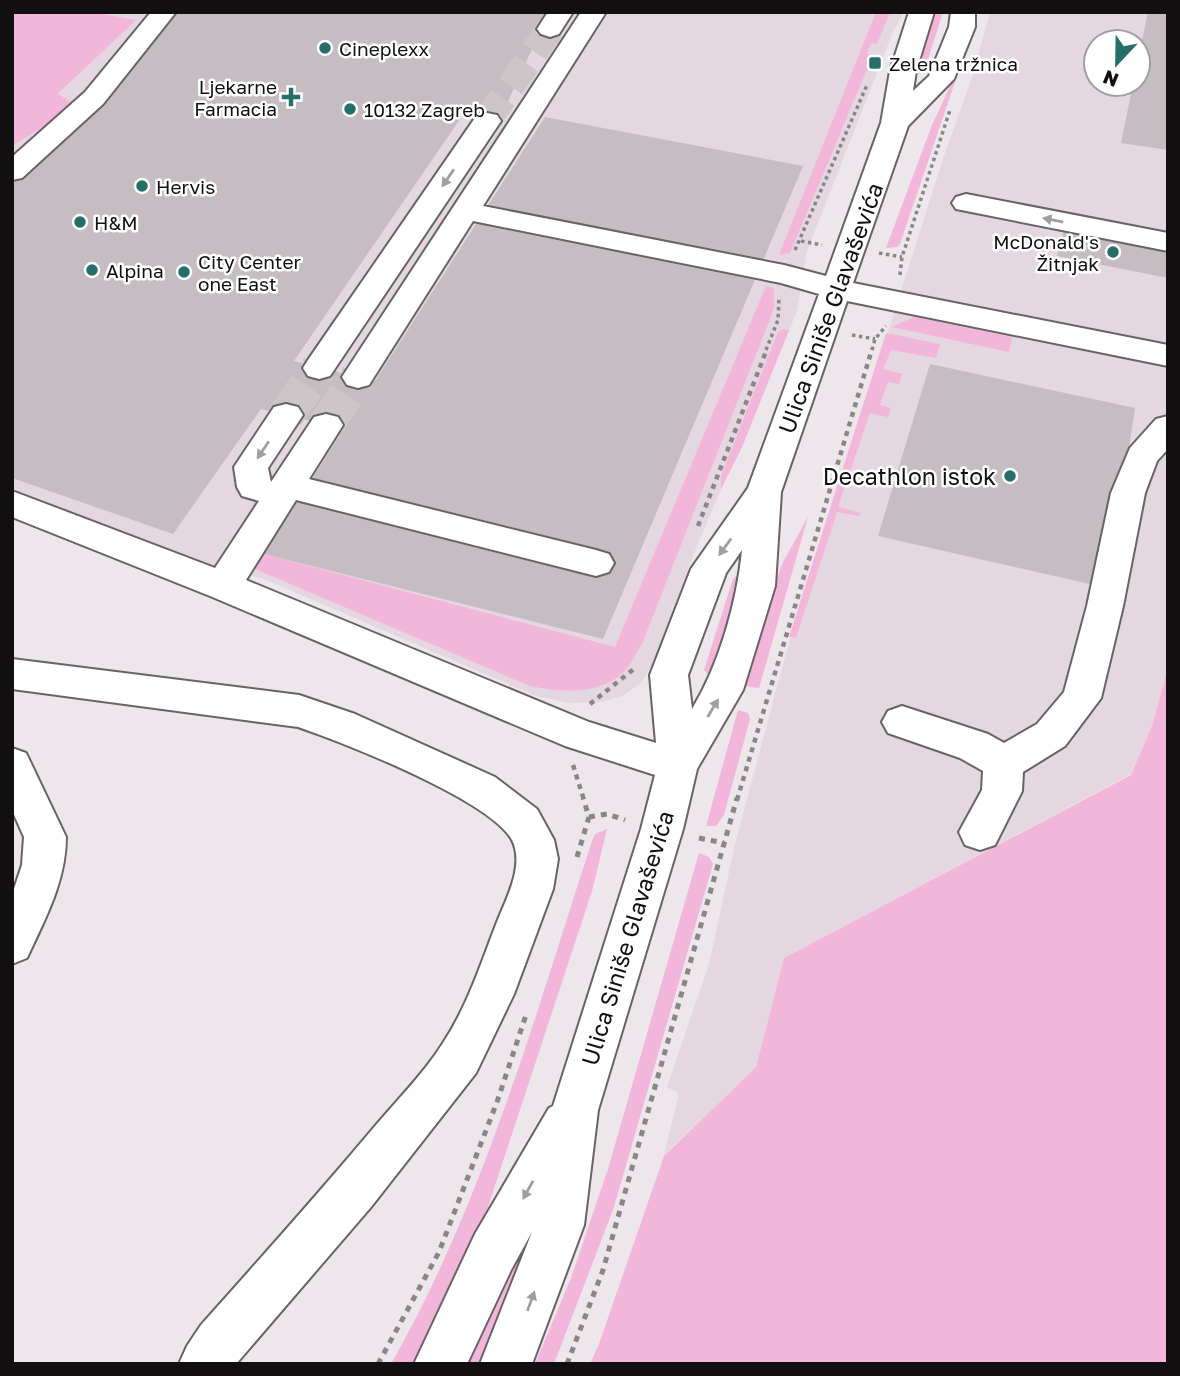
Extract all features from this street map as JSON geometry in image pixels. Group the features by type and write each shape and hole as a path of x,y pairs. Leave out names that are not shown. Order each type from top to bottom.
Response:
{"street":[{"path":"12,172 94,98 164,12"},
{"path":"358,377 594,12"},
{"name":"Ulica Siniše Glavaševića","path":"506,1364 559,1225 575,1111 662,829 678,766 724,690 757,586 764,492 895,123 903,71 922,12"},
{"name":"Ulica Siniše Glavaševića","path":"895,123 940,79 962,27 963,12"},
{"path":"319,368 487,121"},
{"path":"966,202 1168,242"},
{"path":"467,211 784,274 836,289 1168,356"},
{"path":"286,415 251,467 254,487 272,487 596,563"},
{"path":"223,586 272,487 326,425"},
{"path":"1004,764 1051,736 1082,698 1105,606 1128,494 1142,456 1168,427"},
{"name":"Ulica Siniše Glavaševića","path":"678,766 669,675 709,569 764,492"},
{"path":"12,503 223,586 579,735 678,766"},
{"path":"12,674 276,706 328,720 481,789 518,817 529,829 534,842 536,867 527,898 495,987 459,1060 362,1180 219,1343 205,1364"},
{"path":"902,722 974,746 1004,764"},
{"path":"980,832 1002,791 1004,764"},
{"path":"12,765 45,837 46,849 38,881 12,944"},
{"name":"Ulica Siniše Glavaševića","path":"440,1364 494,1252 575,1111"}],"path":[{"path":"789,261 801,240 871,76"},
{"path":"902,286 902,257 953,103"},
{"path":"888,254 902,257"},
{"path":"694,535 778,320 780,286"},
{"path":"566,1364 603,1270 765,701 875,340"},
{"path":"590,704 636,667"},
{"path":"589,817 607,814"}],"shaded area":[{"path":"12,12 94,12 136,20 58,94 77,106 12,146"},
{"path":"94,12 897,12 902,15 807,251 797,311 742,447 690,563 655,661 640,684 622,696 601,702 570,703 536,696 264,579 188,558 12,493 12,146 77,106 58,95 135,20"},
{"path":"876,12 890,12 877,44 871,43 867,54 873,55 790,253 779,255"},
{"path":"934,12 943,12 924,72 917,74 914,71 930,32"},
{"path":"990,12 1168,12 1168,667 1153,723 1131,774 784,958 756,1067 664,1155 679,1093 667,1087 709,964 736,840 788,646 944,156 972,77"},
{"path":"956,79 900,244 886,248 932,125 953,80"},
{"path":"766,286 774,288 774,307 770,319 642,644 627,669 614,680 591,689 566,691 530,686 255,569 264,554 615,647"},
{"path":"914,317 1012,337 1009,352 892,327"},
{"path":"782,329 789,330 742,447 721,489 721,476 778,332"},
{"path":"886,333 940,344 936,358 891,350 883,369 902,374 899,384 888,382 880,405 891,408 888,417 870,413 838,507 861,513 859,516 837,512 796,638 789,637"},
{"path":"808,517 759,688 745,686 767,604 783,562"},
{"path":"736,576 742,579 712,671 708,674 704,670"},
{"path":"1168,667 1168,1364 590,1364 664,1156 756,1067 784,958 1131,775 1153,723"},
{"path":"738,710 748,713 750,719 724,815 716,826 706,826"},
{"path":"607,829 592,891 481,1228 414,1364 391,1364 424,1302 480,1174 528,1041 592,841 595,834"},
{"path":"699,853 709,857 713,864 614,1207 554,1364 535,1364 571,1278 608,1169"},
{"path":"516,1262 520,1262 522,1275 480,1364 466,1364"}],"building":[{"path":"179,12 549,12 503,112 469,106 294,361 375,381 545,117 803,166 603,639 264,554 344,429 261,409 173,534 12,478 12,183"},
{"path":"1148,12 1168,14 1168,150 1121,143 1130,98 1152,98 1152,28 1145,28"},
{"name":"McDonald's Žitnjak","path":"1064,228 1168,248 1168,278 1057,256"},
{"name":"Decathlon istok","path":"930,364 1135,408 1108,588 878,536"}],"tunnel":[{"path":"487,121 550,29"},
{"path":"286,415 319,368"},
{"path":"326,425 358,377"},
{"path":"258,489 310,505"}],"place":[{"name":"Cineplexx","path":"325,48"},
{"name":"Zelena tržnica","path":"875,63"},
{"name":"Ljekarne Farmacia","path":"291,97"},
{"name":"10132 Zagreb","path":"350,109"},
{"name":"Hervis","path":"142,186"},
{"name":"H&M","path":"80,222"},
{"name":"McDonald's Žitnjak","path":"1113,252"},
{"name":"Alpina","path":"92,270"},
{"name":"City Center one East","path":"184,272"},
{"name":"Decathlon istok","path":"1010,476"}]}
